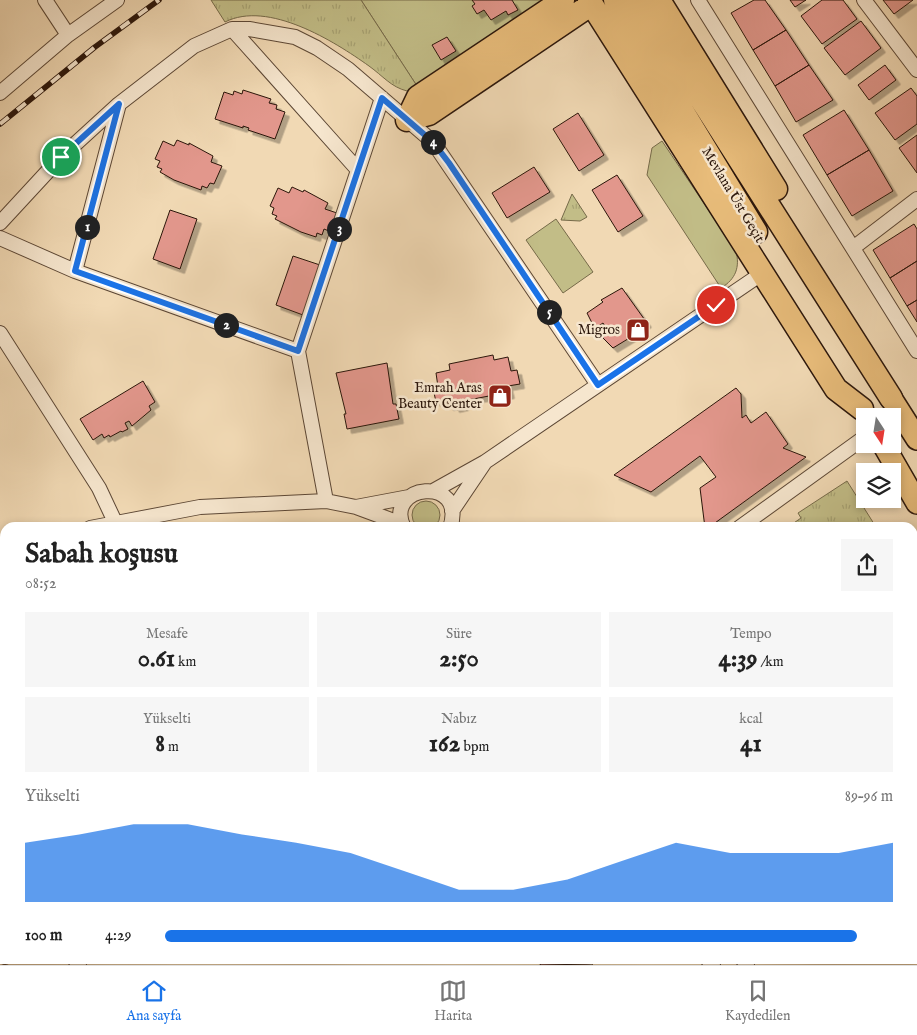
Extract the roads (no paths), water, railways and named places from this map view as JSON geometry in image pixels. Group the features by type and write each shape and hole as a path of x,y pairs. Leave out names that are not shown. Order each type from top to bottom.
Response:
{"highway":[{"path":"407,120 418,97 562,0"},
{"name":"Mevlana Üst Geçit","path":"615,0 860,405"},
{"name":"Mevlana Üst Geçit","path":"638,0 891,398"},
{"path":"659,0 886,367 891,398"},
{"path":"407,120 429,114 591,2 764,272 836,389 860,405"}],"main road":[{"path":"891,398 917,439"},
{"path":"888,453 917,503"}],"street":[{"path":"44,0 68,35"},
{"path":"0,93 68,35 117,0"},
{"path":"698,0 917,351"},
{"path":"864,0 917,70"},
{"path":"0,223 61,157 119,104 194,46 232,29 249,29 295,37 332,58 433,142 598,385"},
{"path":"232,29 358,170"},
{"path":"326,501 298,351 382,98"},
{"path":"75,271 119,104"},
{"path":"853,248 917,199"},
{"path":"0,238 75,271 298,351"},
{"path":"433,491 485,462 764,272"},
{"path":"0,333 100,488 115,522 200,507 326,501 356,507 393,522"},
{"path":"747,522 856,443"},
{"path":"451,522 452,511 485,462"},
{"path":"356,507 409,497 420,491 433,491 444,496 452,511"},
{"path":"403,522 402,508 409,497"}],"railway":[{"path":"0,124 95,47 159,0"}],"place":[{"name":"Migros","path":"638,330"},
{"name":"Emrah Aras Beauty Center","path":"500,396"}]}
